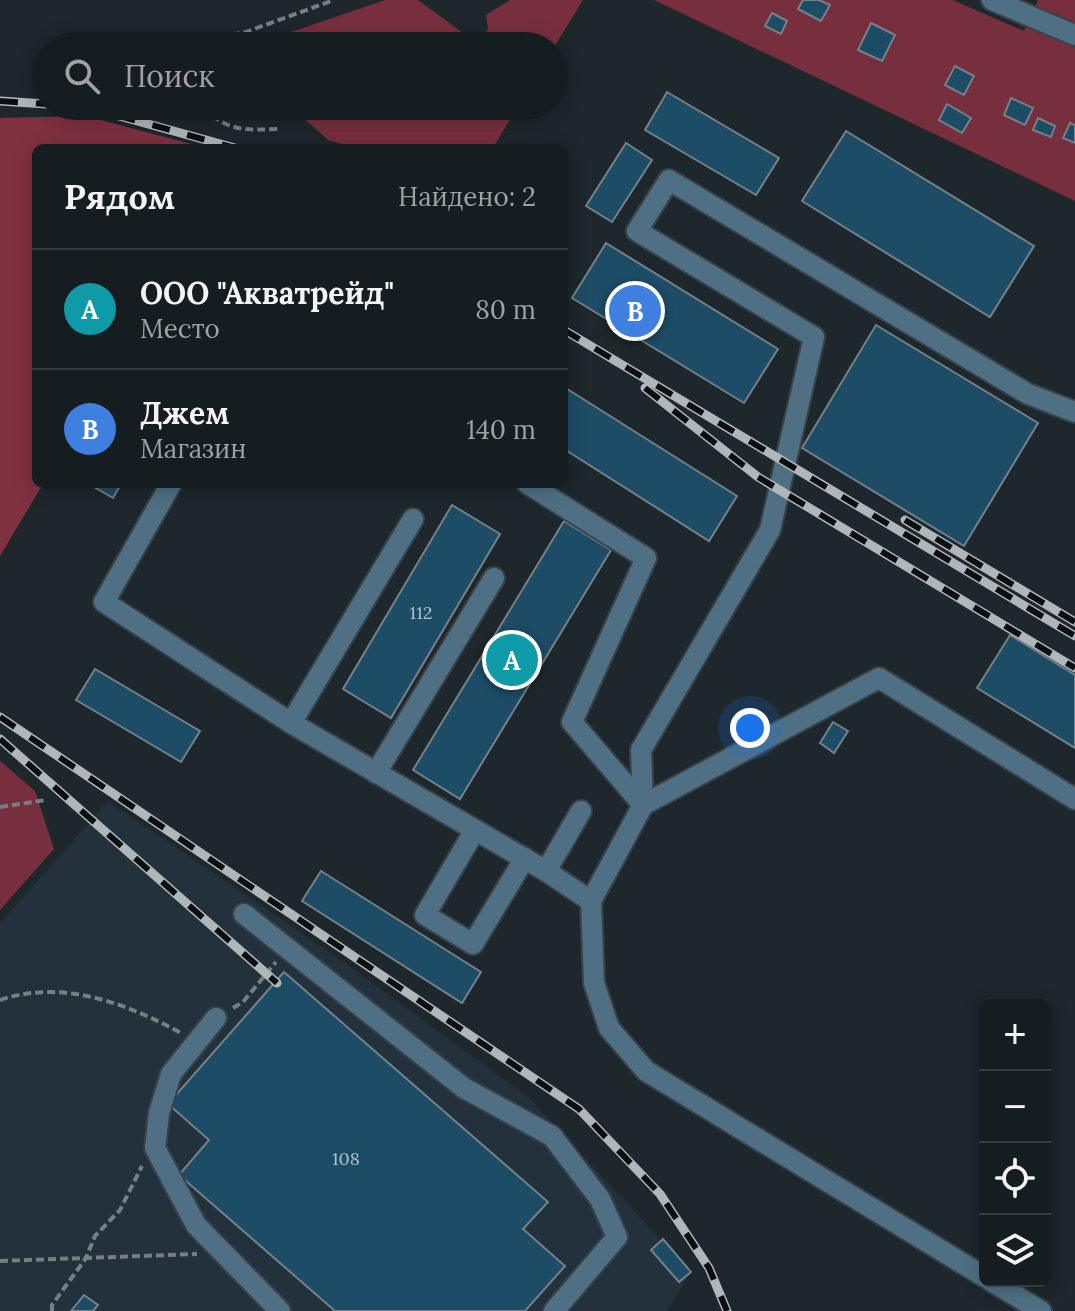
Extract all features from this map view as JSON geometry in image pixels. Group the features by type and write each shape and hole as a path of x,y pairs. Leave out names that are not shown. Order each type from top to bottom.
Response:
{"street":[{"path":"992,0 1075,35"},
{"path":"979,1273 646,1071 609,1028 594,983 591,901 643,805 641,750 770,530 814,337 637,231 669,180 1028,394 1075,412"},
{"path":"169,488 104,602 291,723 525,858 591,901"},
{"path":"534,488 646,558 572,722 610,762 643,805"},
{"path":"291,723 413,519"},
{"path":"376,773 494,578"},
{"path":"643,805 879,678 1075,799"},
{"path":"546,871 581,811"},
{"path":"475,830 425,915 473,944 525,858"},
{"path":"244,914 464,1088 552,1136 600,1199 617,1237 554,1311"},
{"path":"216,1018 171,1074 159,1113 155,1148 196,1225 280,1311"},
{"path":"1001,1287 1041,1311"}],"path":[{"path":"246,32 334,0"},
{"path":"217,120 221,125 245,130 278,129"},
{"path":"0,807 46,800"},
{"path":"216,1018 243,1002 287,948"},
{"path":"0,1000 27,991 110,999 197,1041"},
{"path":"52,1311 52,1305 86,1258 95,1236 120,1210 133,1179 155,1148"},
{"path":"0,1261 220,1253"}],"shaded area":[{"path":"385,0 418,0 462,32 291,32"},
{"path":"510,0 583,0 563,32 486,32 486,15"},
{"path":"654,0 953,0 1024,31 1038,0 1075,0 1075,201"},
{"path":"0,118 100,120 192,144 32,144 32,488 41,488 0,556"},
{"path":"306,120 510,120 495,144 342,144 328,140"},
{"path":"0,761 35,791 54,849 0,910"},
{"path":"108,801 337,957 528,1097 691,1272 667,1311 0,1311 0,923"}],"building":[{"path":"803,0 819,0 830,5 821,21 798,9"},
{"path":"772,13 787,21 781,34 765,26"},
{"path":"871,23 895,35 882,61 858,50"},
{"path":"955,66 974,76 964,95 945,85"},
{"path":"667,92 779,158 756,195 645,130"},
{"path":"1011,98 1033,108 1025,125 1004,115"},
{"path":"947,104 971,118 962,133 939,120"},
{"path":"1038,118 1055,126 1051,137 1033,130"},
{"path":"1070,123 1075,125 1075,143 1063,138"},
{"path":"846,131 1034,246 990,317 802,201"},
{"path":"626,143 652,160 612,222 586,206"},
{"path":"606,243 778,349 744,403 572,298"},
{"path":"876,325 1038,423 964,546 802,448"},
{"path":"568,390 737,496 709,541 568,452"},
{"path":"96,488 119,488 113,498"},
{"path":"452,505 500,534 391,718 343,689"},
{"path":"564,521 611,550 460,799 413,770"},
{"path":"1010,635 1075,675 1075,748 977,688"},
{"path":"95,669 200,731 181,762 76,700"},
{"path":"833,722 848,731 834,753 820,743"},
{"path":"321,871 481,972 462,1003 302,901"},
{"path":"284,972 548,1202 523,1229 565,1266 525,1311 335,1311 179,1175 209,1140 168,1104"},
{"path":"663,1239 691,1272 679,1282 651,1250"},
{"path":"84,1295 98,1305 93,1311 71,1311"}],"railway":[{"path":"0,101 32,103"},
{"path":"134,120 221,144"},
{"path":"568,332 1075,636"},
{"path":"645,388 758,477 1075,668"},
{"path":"905,520 1075,622"},
{"path":"0,717 579,1109 660,1194 709,1268 727,1311"},
{"path":"0,739 277,983"}],"place":[{"name":"Джем","path":"635,311"},
{"name":"ООО \"Акватрейд\"","path":"512,660"}]}
